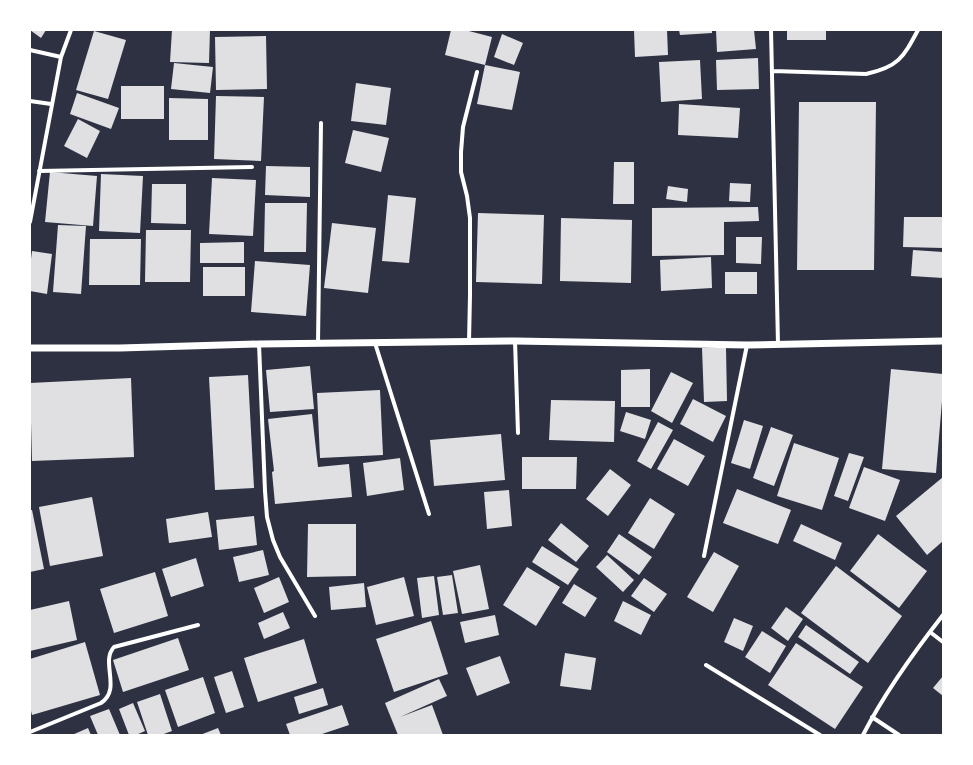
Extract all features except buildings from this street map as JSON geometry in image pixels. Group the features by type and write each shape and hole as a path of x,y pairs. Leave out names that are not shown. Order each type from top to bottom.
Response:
{"street":[{"path":"30,222 51,104 61,57 70,30"},
{"path":"771,30 778,344"},
{"path":"772,71 866,74 881,71 891,67 901,58 909,48 918,30"},
{"path":"30,50 61,57"},
{"path":"469,342 470,218 467,196 461,172 461,152 463,127 477,72"},
{"path":"30,101 51,104"},
{"path":"318,343 321,123"},
{"path":"39,171 252,167"},
{"path":"30,348 120,348 259,344 515,341 747,345 943,341"},
{"path":"515,341 518,433"},
{"path":"375,343 429,514"},
{"path":"259,344 267,517 273,540 280,557 315,616"},
{"path":"704,556 747,345"},
{"path":"863,735 872,717 900,674 943,615"},
{"path":"30,732 101,703 106,699 111,690 110,654 114,647 198,625"},
{"path":"930,632 943,642"},
{"path":"706,665 820,735"},
{"path":"872,717 899,735"}]}
